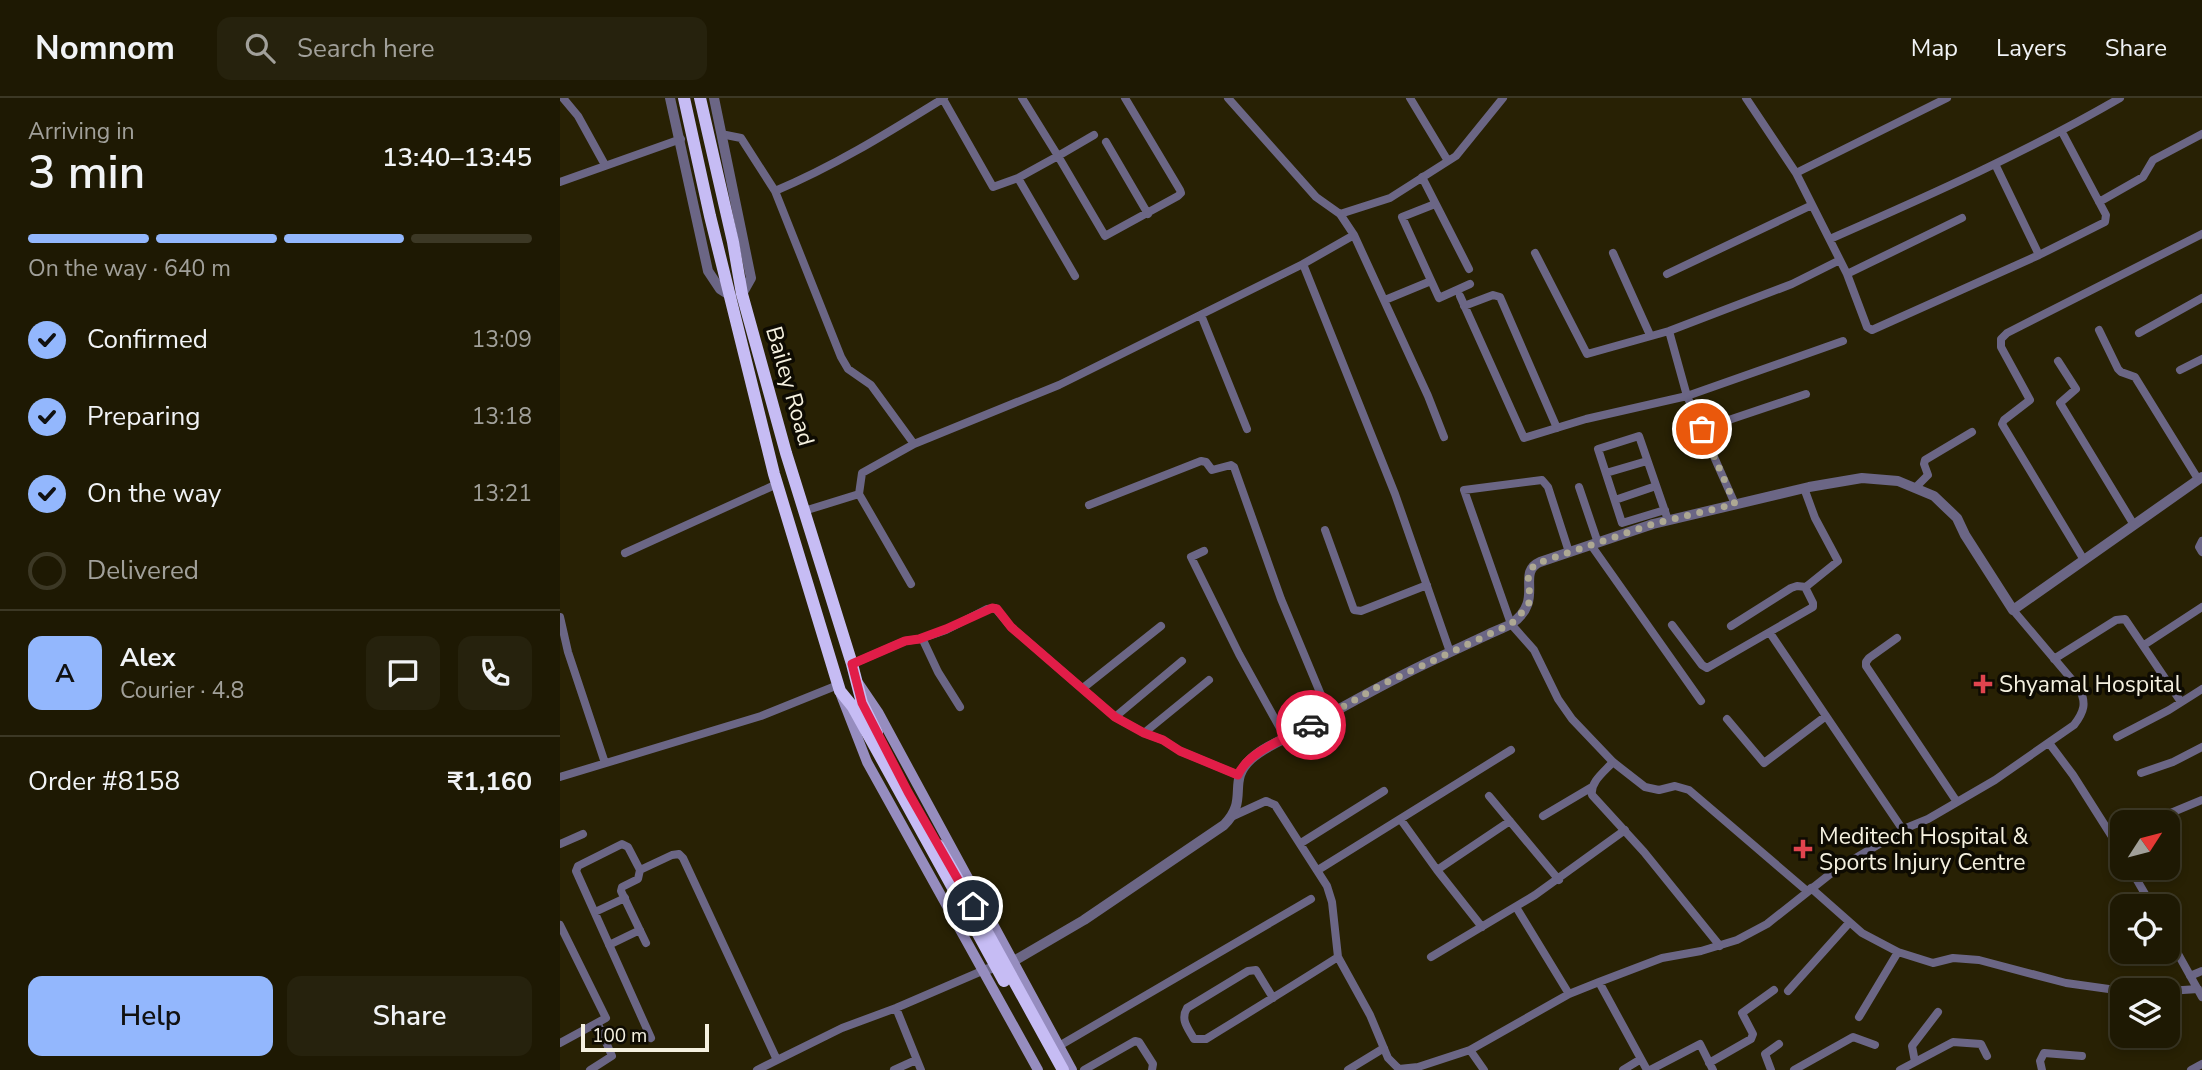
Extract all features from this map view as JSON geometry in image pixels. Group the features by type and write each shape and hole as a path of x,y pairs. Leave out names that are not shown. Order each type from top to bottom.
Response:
{"highway":[{"path":"684,98 710,216 736,295 777,484 839,688 853,707 1063,1070"},
{"name":"Bailey Road","path":"700,98 733,242 736,295 862,703 957,886"},
{"path":"957,886 1053,1070"}],"main road":[{"path":"857,681 878,712 1072,1070"},
{"path":"839,688 867,762 1038,1070"}],"street":[{"path":"563,98 578,116 605,165"},
{"path":"670,98 708,271 720,289 736,295 751,278 714,98"},
{"path":"775,191 871,144 944,98 993,187 1018,178 1094,135"},
{"path":"1021,98 1105,236 1181,193 1125,98"},
{"path":"1228,98 1316,197 1340,214 1354,235 1444,437"},
{"path":"1410,98 1448,161"},
{"path":"1340,214 1390,198 1456,156 1503,98"},
{"path":"1746,98 1796,173 1847,274 1867,327 1872,330 2039,256 2105,222 2106,215 2062,132"},
{"path":"1922,98 1927,108"},
{"path":"1796,173 1947,98"},
{"path":"1830,239 2062,132 2120,98"},
{"path":"721,134 741,138 775,191 848,369 871,384 914,444"},
{"path":"2099,202 2143,177 2155,159 2202,134"},
{"path":"560,181 681,139"},
{"path":"1106,142 1147,214"},
{"path":"1995,164 2039,256"},
{"path":"1422,177 1469,269"},
{"path":"1018,178 1075,276"},
{"path":"1436,204 1402,217 1439,298 1470,284"},
{"path":"1667,274 1812,205"},
{"path":"1847,274 1962,218"},
{"path":"2084,560 2003,425 2004,420 2030,400 2001,347 2001,339 2007,333 2202,234"},
{"path":"911,584 859,494 862,473 914,444 1059,385 1201,316 1354,235"},
{"path":"1535,253 1587,354 1669,331 1792,284 1840,260"},
{"path":"1613,253 1650,335"},
{"path":"1303,264 1395,494 1450,652"},
{"path":"1385,300 1431,281"},
{"path":"1464,306 1493,295 1500,297 1557,428"},
{"path":"1460,296 1524,438 1687,396 1843,341"},
{"path":"2139,333 2202,299"},
{"path":"1201,316 1247,429"},
{"path":"2013,610 2200,478 2135,377 2118,369 2099,330"},
{"path":"1669,331 1687,396 1735,504"},
{"path":"2180,370 2202,359"},
{"path":"2058,361 2076,389 2060,403 2134,525"},
{"path":"1702,429 1807,394"},
{"path":"1915,488 1928,477 1924,462 1927,458 1972,432"},
{"path":"1231,817 1261,803 1271,802 1301,844 1318,870 1332,902 1338,957 1370,1014 1384,1048 1395,1066 1407,1070 1470,1049 1569,994 1599,982 1662,958 1737,940 1767,924 1809,890 1903,830 1928,820 1995,780 2074,725 2082,714 2085,700 2079,688 2013,610 1965,535 1957,517 1934,496 1898,481 1862,478 1735,504 1622,523 1598,449 1639,436 1667,515"},
{"path":"1090,505 1201,461 1206,462 1212,470 1231,465 1234,467 1281,598 1329,714"},
{"path":"1606,473 1647,461"},
{"path":"1569,552 1548,487 1542,480 1464,490 1511,624 1534,650 1558,699 1572,719 1634,780 1651,790 1675,786 1689,790 1849,923 1898,952 1932,962 1953,958 1979,960 2066,983 2110,989"},
{"path":"625,553 777,484"},
{"path":"1615,500 1656,486"},
{"path":"1578,487 1594,544 1701,701"},
{"path":"1731,626 1791,588 1806,587 1838,561 1815,518 1804,488"},
{"path":"804,510 859,494"},
{"path":"757,1070 842,1028 982,971 1012,962 1084,920 1224,825 1237,805 1238,775 1262,750 1379,686 1511,624 1528,606 1531,590 1528,574 1531,567 1667,515"},
{"path":"1325,530 1354,610 1361,611 1427,584"},
{"path":"2202,541 2199,547 2202,552"},
{"path":"1204,551 1191,557 1239,654 1286,739"},
{"path":"1672,625 1706,668 1813,607 1806,587"},
{"path":"852,664 905,641 946,629 989,607 995,608 1011,627 1115,717 1180,751 1238,775"},
{"path":"2144,645 2202,607"},
{"path":"560,617 568,652 605,763"},
{"path":"2054,659 2123,618 2128,620 2181,702"},
{"path":"1083,688 1161,626"},
{"path":"1770,633 1903,830"},
{"path":"922,638 938,672 960,707"},
{"path":"1897,638 1866,663 1957,802"},
{"path":"1115,717 1182,661"},
{"path":"1144,733 1209,680"},
{"path":"560,777 761,716 839,688"},
{"path":"2117,737 2202,689"},
{"path":"1727,719 1764,762 1826,716"},
{"path":"2049,743 2073,775 2110,835"},
{"path":"2141,773 2173,762 2202,747"},
{"path":"1318,870 1511,750"},
{"path":"1543,816 1592,787 1613,762"},
{"path":"1592,787 1595,800 1625,830 1720,946"},
{"path":"1301,844 1384,791"},
{"path":"1489,796 1559,880"},
{"path":"2178,810 2202,800"},
{"path":"1401,820 1482,927"},
{"path":"1437,870 1510,821"},
{"path":"1430,957 1559,880 1625,830"},
{"path":"560,844 583,834"},
{"path":"646,943 621,891 622,887 638,879 640,870 628,847 623,844 578,866 576,871 651,1038"},
{"path":"640,870 672,855 679,854 683,858 777,1060"},
{"path":"594,912 625,898"},
{"path":"1059,1046 1311,899"},
{"path":"1516,907 1569,994"},
{"path":"1788,991 1849,923"},
{"path":"609,945 640,930"},
{"path":"560,1043 606,1018 561,931"},
{"path":"1859,1017 1898,952"},
{"path":"1273,998 1256,970 1248,971 1186,1008 1184,1021 1194,1039 1206,1040 1273,998 1338,957"},
{"path":"2180,958 2200,993"},
{"path":"2190,976 2202,971"},
{"path":"1599,982 1648,1070 1700,1044 1711,1067 1752,1037 1742,1013 1774,990"},
{"path":"2180,991 2200,993"},
{"path":"896,1008 921,1070"},
{"path":"1915,1062 1912,1046 1938,1012"},
{"path":"590,1070 612,1056 598,1024"},
{"path":"1794,1070 1853,1037 1875,1045"},
{"path":"1084,1070 1135,1041 1139,1042 1153,1065 1152,1070"},
{"path":"1899,1070 1956,1041 1981,1044 1987,1056"},
{"path":"1767,1069 1765,1054 1779,1044"},
{"path":"1348,1070 1384,1048"},
{"path":"1470,1049 1484,1070"},
{"path":"2042,1070 2041,1055 2044,1053 2082,1056"},
{"path":"1623,1070 1641,1059"},
{"path":"894,1070 916,1060"},
{"path":"2191,1070 2202,1064"}],"way so far":[{"path":"1311,725 1379,686 1511,624 1528,606 1531,590 1528,574 1535,564 1653,524 1735,504 1702,429"}],"place":[{"name":"Shyamal Hospital","path":"1983,684"},
{"name":"Meditech Hospital & Sports Injury Centre","path":"1803,849"}],"route":[{"path":"973,906 908,792 862,703 852,664 905,641 946,629 989,607 997,609 1011,627 1115,717 1180,751 1238,775 1262,750 1311,725"}]}
